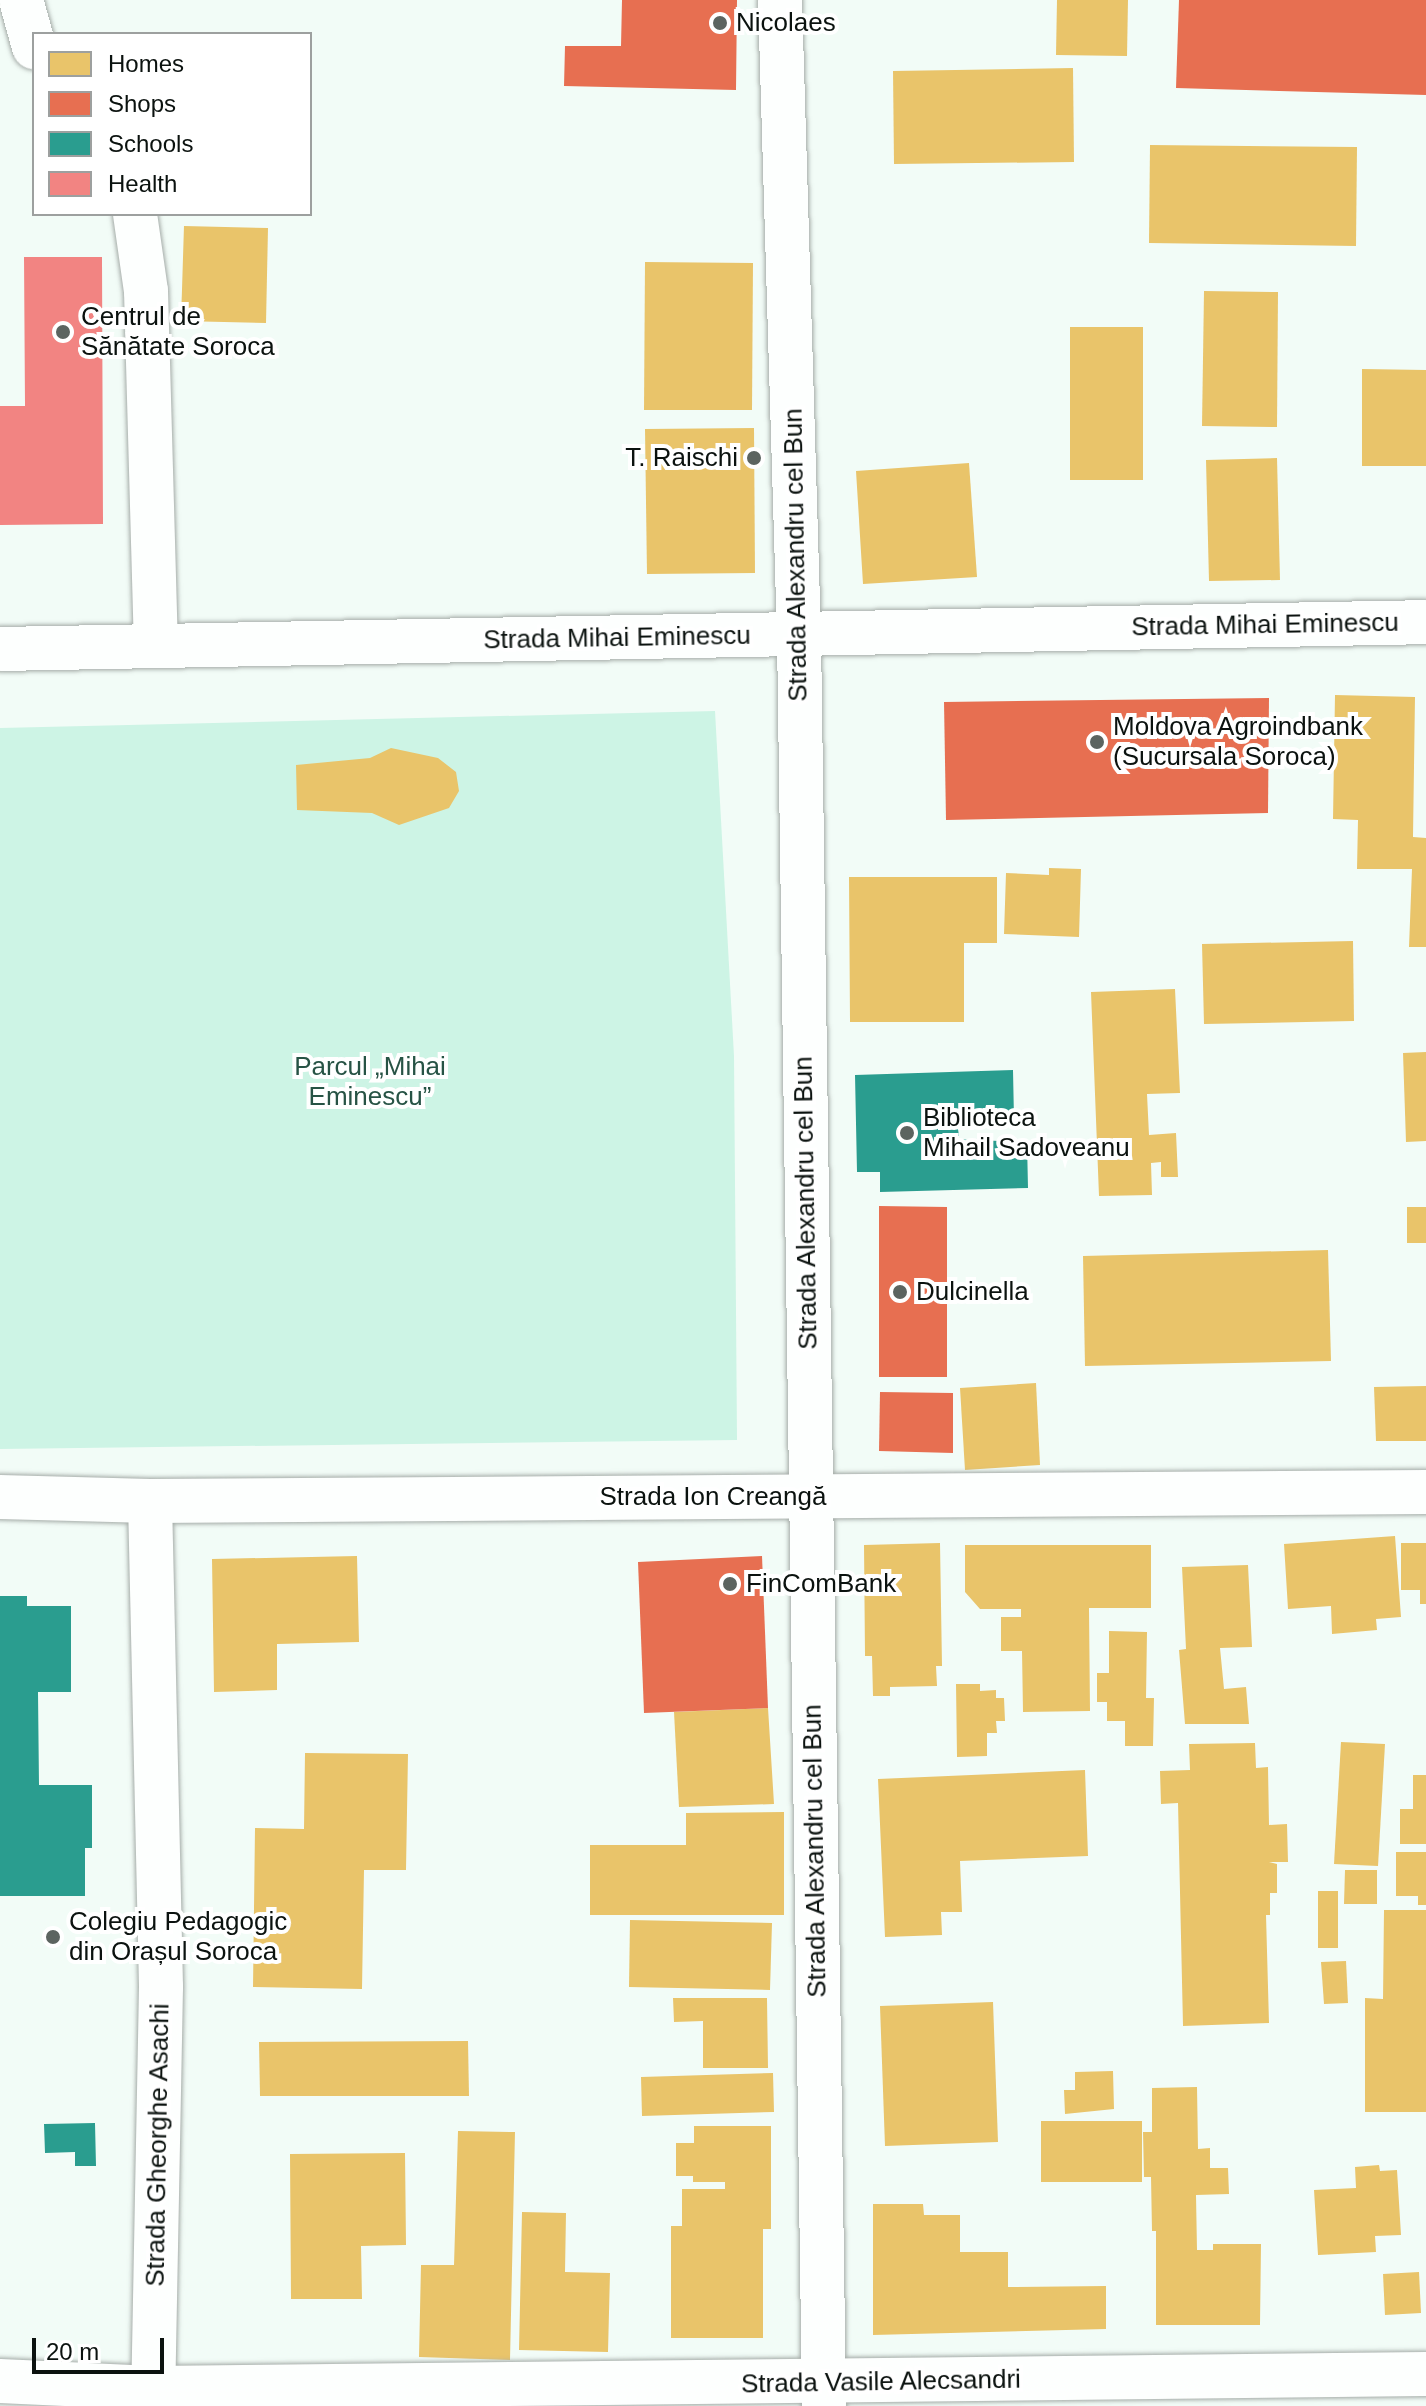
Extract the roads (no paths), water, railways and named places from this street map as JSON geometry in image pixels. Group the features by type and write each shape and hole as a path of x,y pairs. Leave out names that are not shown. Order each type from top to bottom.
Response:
{"street":[{"path":"21,0 32,40"},
{"name":"Strada Alexandru cel Bun","path":"780,0 799,635 823,2395"},
{"path":"135,216 146,291 156,646"},
{"name":"Strada Mihai Eminescu","path":"0,649 1426,622"},
{"name":"Strada Ion Creangă","path":"0,1497 150,1501 1426,1492"},
{"name":"Strada Gheorghe Asachi","path":"150,1501 161,1987 153,2397"},
{"name":"Strada Vasile Alecsandri","path":"0,2381 153,2397 823,2395 1426,2374"}],"place":[{"name":"Nicolaes","path":"720,23"},
{"name":"Centrul de Sănătate Soroca","path":"63,332"},
{"name":"T. Raischi","path":"754,458"},
{"name":"Moldova Agroindbank (Sucursala Soroca)","path":"1097,742"},
{"name":"Biblioteca Mihail Sadoveanu","path":"907,1133"},
{"name":"Dulcinella","path":"900,1292"},
{"name":"FinComBank","path":"730,1584"},
{"name":"Colegiu Pedagogic din Orașul Soroca","path":"53,1937"}],"park label":[{"name":"Parcul „Mihai Eminescu”","path":"370,1082"}]}
